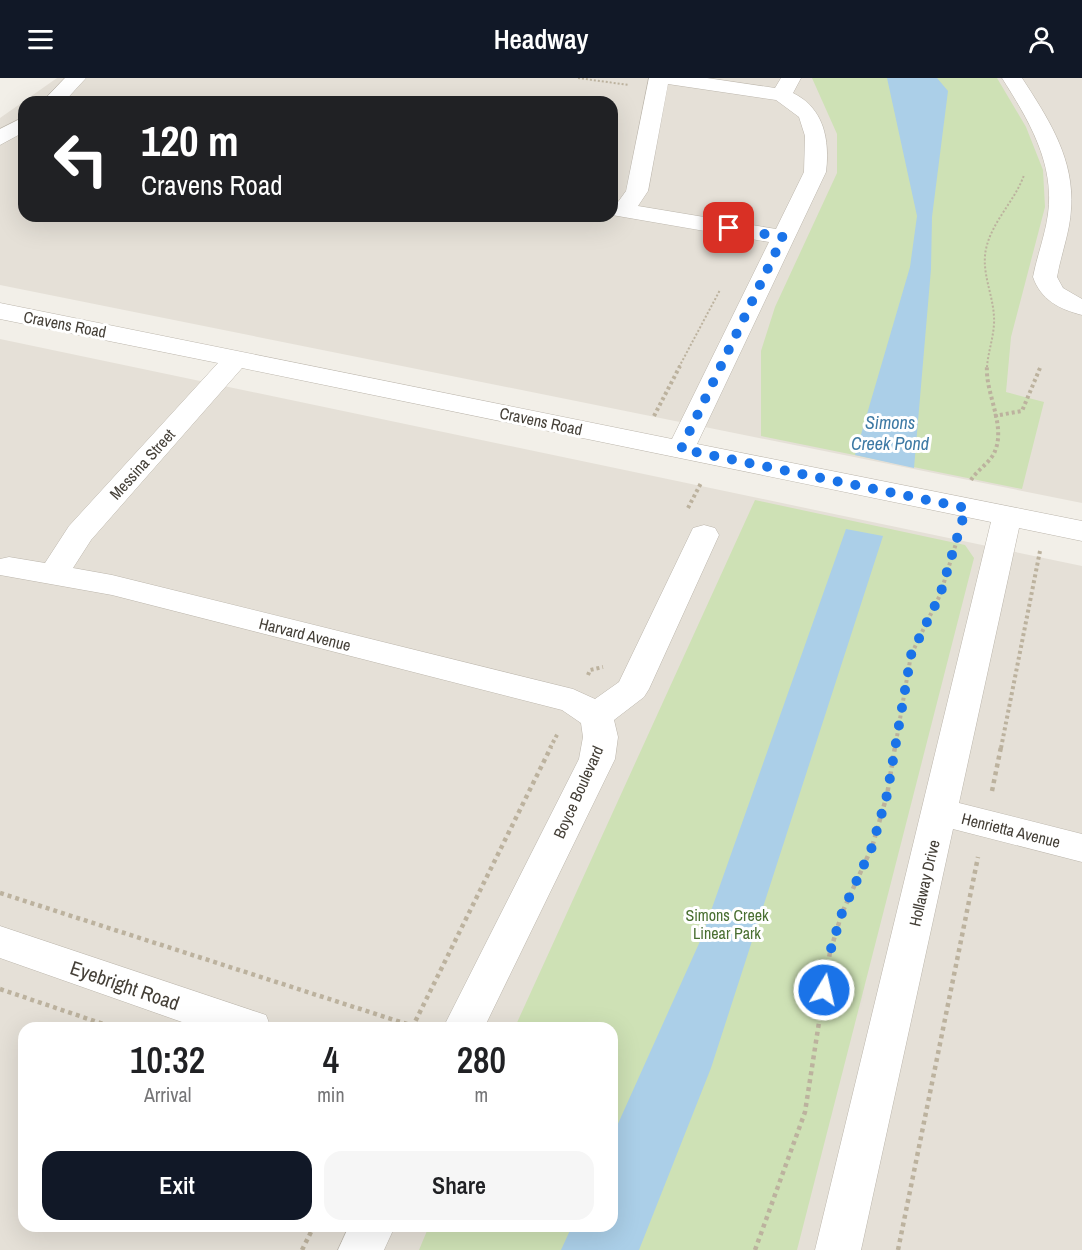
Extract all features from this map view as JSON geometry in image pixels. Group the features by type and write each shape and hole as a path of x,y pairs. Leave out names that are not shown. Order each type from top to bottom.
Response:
{"street":[{"path":"58,96 76,78"},
{"path":"618,209 637,191 659,78"},
{"path":"666,78 786,87 803,107 816,137 817,158 815,172 681,449"},
{"path":"1012,78 1055,152 1061,181 1060,211 1045,277 1048,287 1057,296 1082,307"},
{"path":"0,139 18,127"},
{"path":"618,209 783,237"},
{"name":"Cravens Road","path":"0,311 1082,531"},
{"name":"Messina Street","path":"53,574 80,533 237,358"},
{"name":"Hollaway Drive","path":"838,1250 1007,516"},
{"path":"583,690 632,689 695,524"},
{"name":"Harvard Avenue","path":"9,567 112,585 583,690"},
{"name":"Boyce Boulevard","path":"466,1022 597,759 602,742 601,726 583,690"},
{"name":"Henrietta Avenue","path":"940,812 1082,848"},
{"name":"Eyebright Road","path":"0,942 233,1022"},
{"path":"361,1250 369,1232"}],"path":[{"path":"754,1250 805,1112 815,1062 830,952 842,913 872,847 887,795 911,655 940,595 966,508 970,480 994,453 998,441 986,383 986,362 993,336 994,314 984,266 986,247 996,222 1020,190 1027,167"},
{"path":"640,441 722,286"},
{"path":"994,416 1022,411 1040,368"},
{"path":"695,524 701,483"},
{"path":"898,1250 1046,524"},
{"path":"415,1022 583,690 590,670 608,666"},
{"path":"0,892 397,1022"},
{"path":"0,989 97,1022"},
{"path":"302,1250 311,1232"}],"shaded area":[{"path":"57,78 1082,78 1082,503 0,285 0,118 18,105 18,222 618,222 618,96 31,96"},
{"path":"0,339 1082,566 1082,1250 0,1250"}],"green space":[{"path":"812,78 997,78 1026,127 1043,170 1045,207 1011,337 1006,392 1044,402 1022,489 761,436 761,351 775,307 837,173 837,134"},
{"name":"Simons Creek Linear Park","path":"755,500 965,545 974,558 797,1250 419,1250 426,1232 618,1232 618,1022 517,1022"}],"water":[{"name":"Simons Creek Pond","path":"887,78 937,78 948,91 932,217 931,269 914,468 855,455 910,267 917,216"},
{"path":"846,529 883,536 711,1068 639,1250 561,1250 569,1232 618,1232 618,1124 701,939"}],"route":[{"path":"729,228 783,237 681,449 966,508 956,549 940,595 911,655 901,705 899,736 887,795 872,847 842,913 830,952 824,990"}]}
